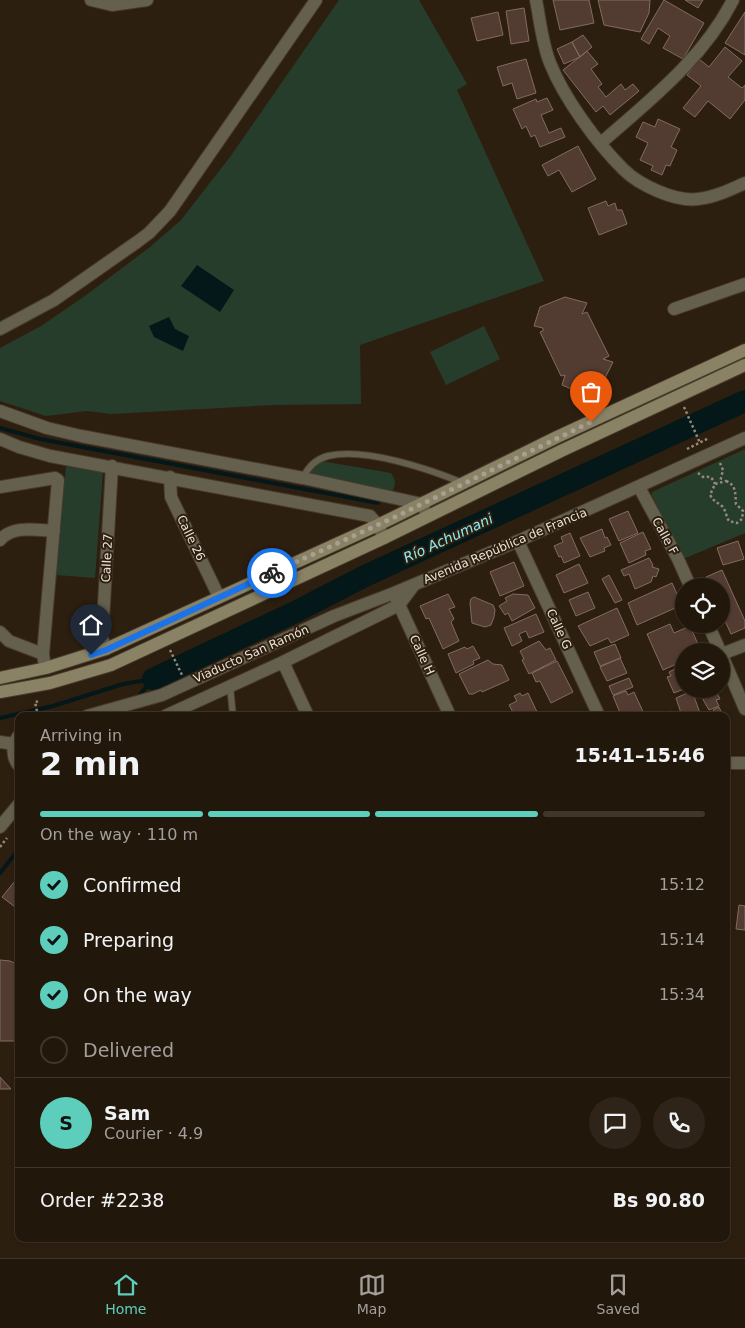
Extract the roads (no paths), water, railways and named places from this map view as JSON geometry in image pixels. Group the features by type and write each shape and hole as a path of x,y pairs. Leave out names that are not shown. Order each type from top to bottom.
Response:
{"main road":[{"path":"0,678 46,668 106,650 378,525 557,437 745,350"},
{"path":"0,692 79,675 111,665 384,538 563,450 745,366"},
{"path":"557,437 563,450"},
{"path":"219,597 225,611"},
{"path":"106,650 111,665"},
{"path":"46,668 50,682"}],"street":[{"path":"91,0 112,5 147,0"},
{"path":"0,329 54,300 149,233 170,210 315,0"},
{"path":"536,0 550,62 568,97 581,118 624,170 652,189 676,197 697,199 725,192 745,183"},
{"path":"601,142 660,90 697,53 722,21 733,0"},
{"path":"674,309 745,284"},
{"path":"0,411 47,428 81,436 303,478 422,504 428,517"},
{"name":"Avenida República de Francia","path":"414,585 518,541 745,438"},
{"path":"0,439 50,456 112,466 370,516 378,525 384,538"},
{"name":"Calle 27","path":"106,650 102,638 112,466"},
{"name":"Calle 26","path":"170,477 171,497 219,597"},
{"path":"0,488 57,479 42,654 46,668"},
{"name":"Calle F","path":"638,487 686,578"},
{"path":"0,540 7,533 18,530 54,531"},
{"name":"Calle G","path":"518,541 597,712"},
{"name":"Viaducto San Ramón","path":"101,712 162,695 188,678 334,616 397,599 414,585"},
{"path":"174,712 283,662 397,599"},
{"name":"Calle H","path":"397,599 448,712"},
{"path":"0,632 9,641 42,654"},
{"path":"730,650 745,645"},
{"path":"283,662 306,712"},
{"path":"730,674 745,709"},
{"path":"0,742 15,740"},
{"path":"730,763 745,763"},
{"path":"0,827 15,809"}],"lane":[{"path":"303,478 307,469 328,456 358,454 410,465 463,483"},
{"path":"230,686 233,712"}],"waterway":[{"name":"Río Achumani","path":"153,679 293,613 365,576 745,401"},
{"path":"0,428 40,439 378,503"},
{"path":"137,698 153,679"},
{"path":"26,712 53,706 123,684 153,679"},
{"path":"126,712 130,708"},
{"path":"0,718 15,715"},
{"path":"0,873 15,854"}]}
